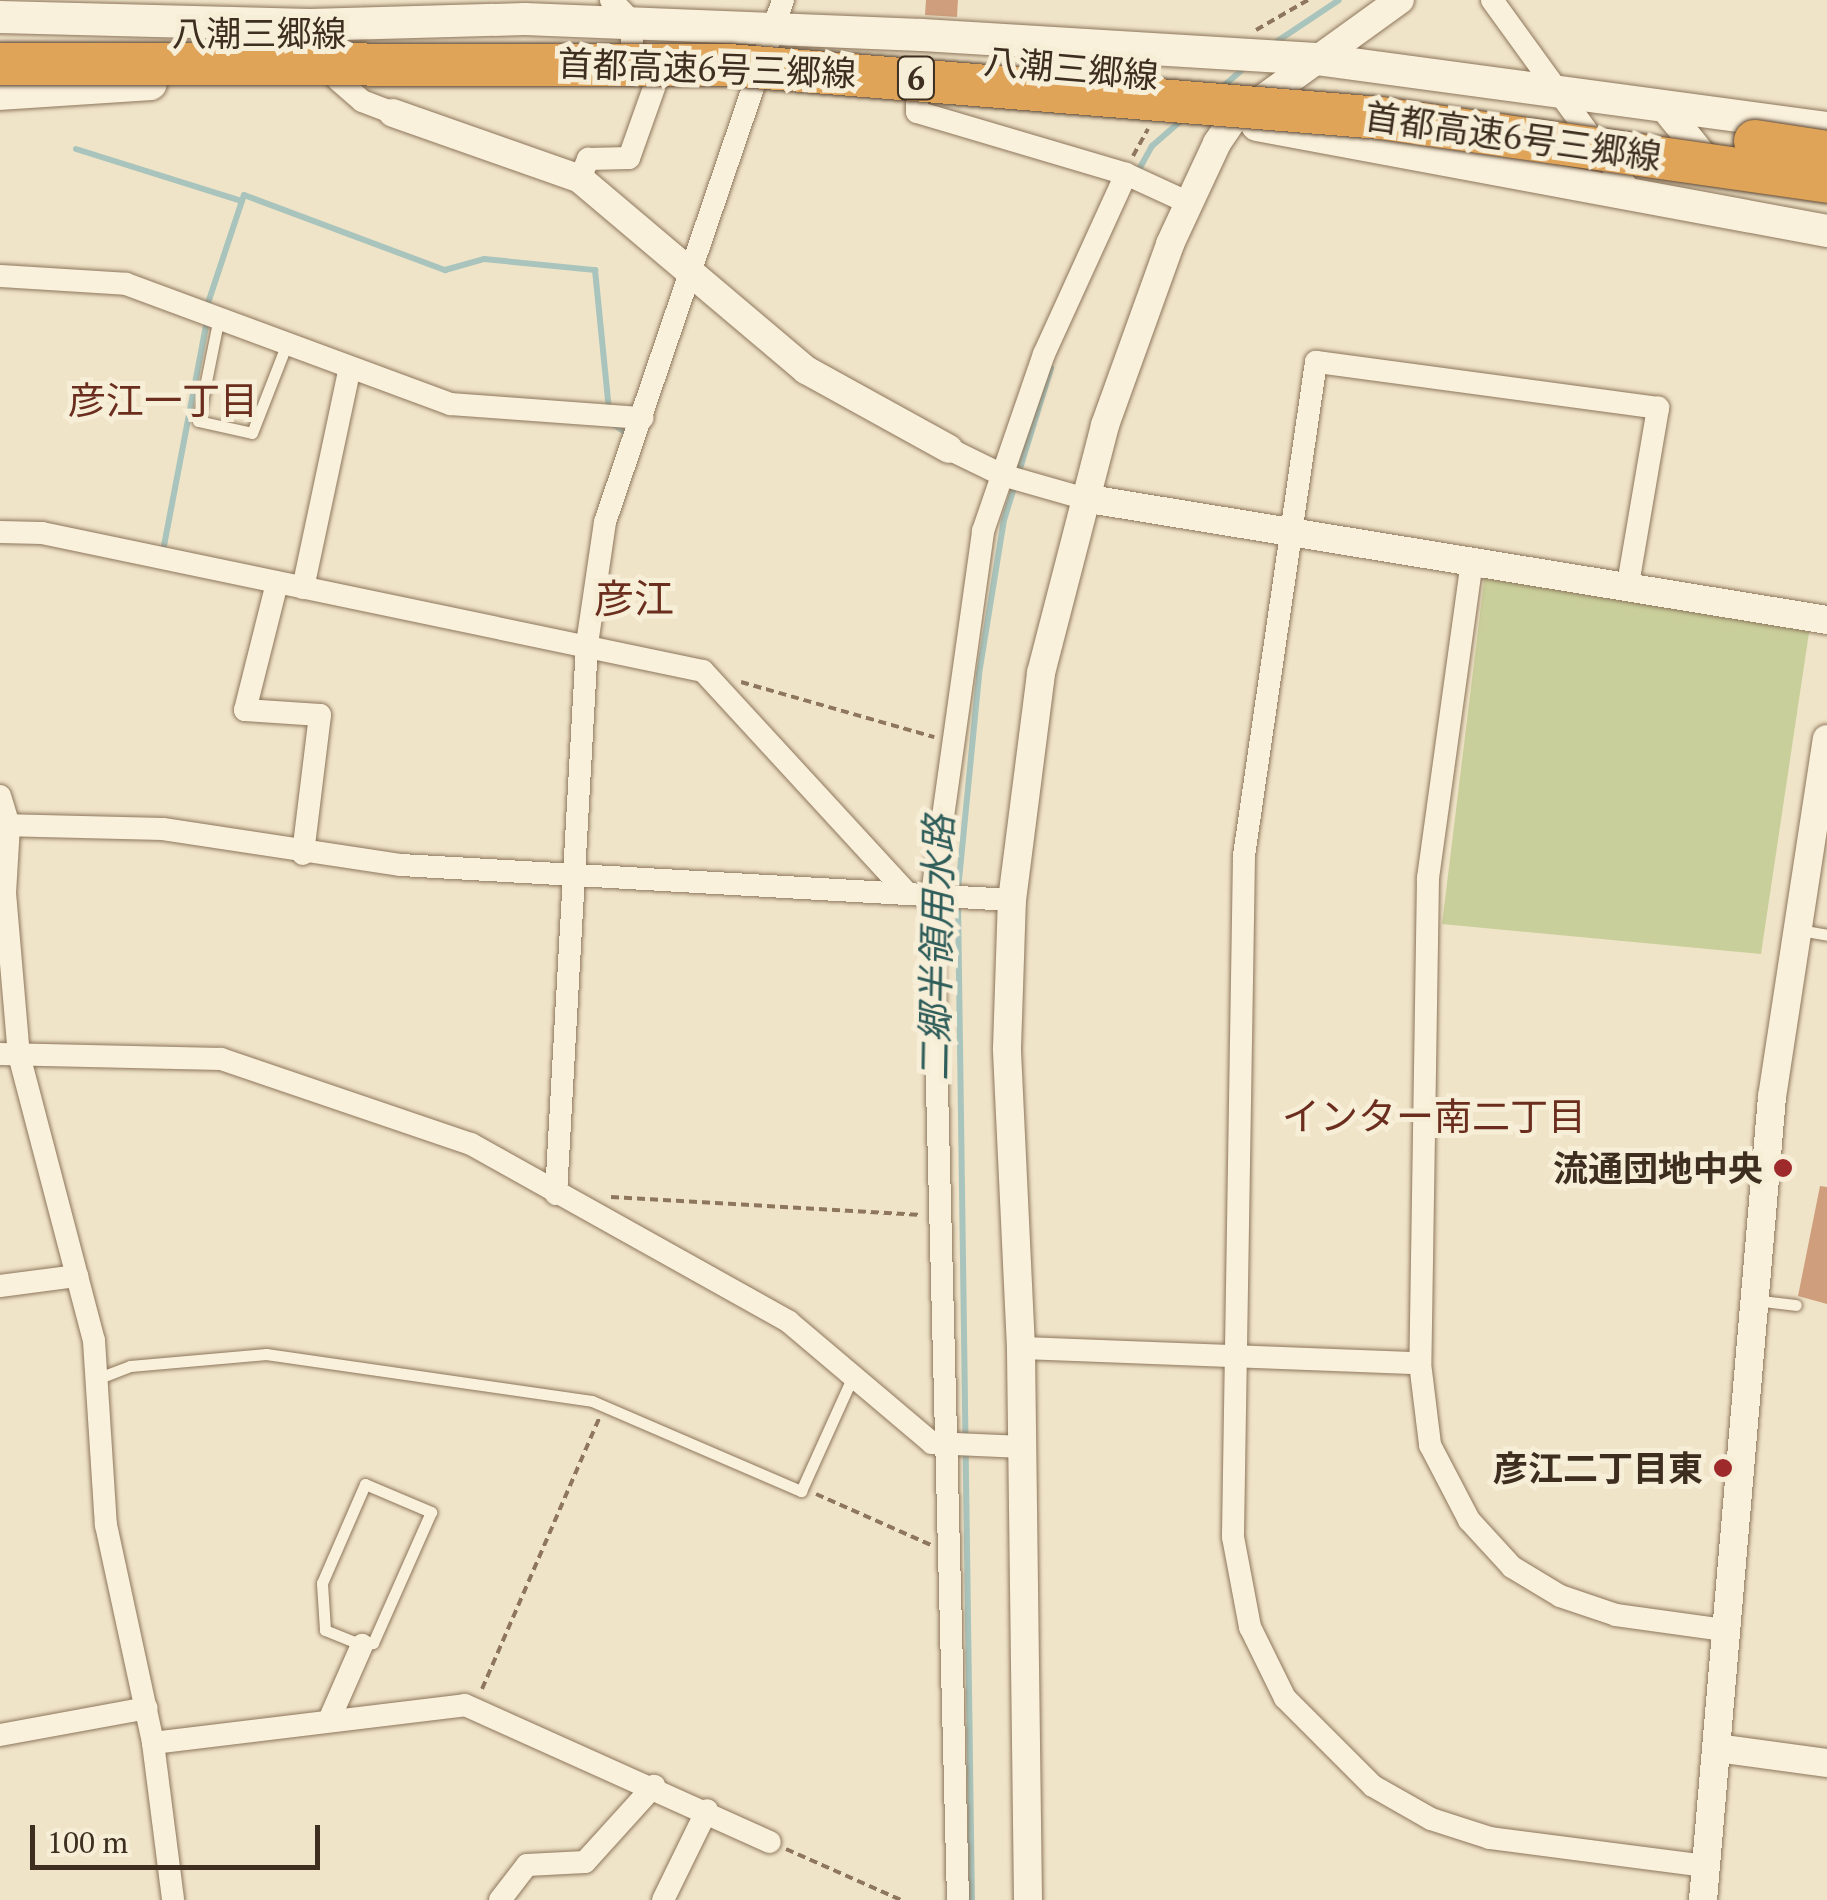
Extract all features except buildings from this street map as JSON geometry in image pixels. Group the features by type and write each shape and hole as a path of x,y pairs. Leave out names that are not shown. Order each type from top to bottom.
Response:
{"highway":[{"name":"首都高速6号三郷線","path":"0,38 621,38 987,53 1318,83 1827,152"},
{"name":"首都高速6号三郷線","path":"0,64 729,65 1380,118 1827,182"},
{"path":"1380,118 1827,207"}],"main road":[{"path":"0,3 333,7 404,24"},
{"name":"八潮三郷線","path":"0,18 404,24 622,11 779,14 922,35 1316,59 1827,128"},
{"name":"八潮三郷線","path":"0,79 315,69 375,75 754,86 1232,121 1827,231"},
{"path":"0,94 338,80 375,75"}],"street":[{"path":"1028,1900 1010,1447 1021,1348 999,899 1042,672 1083,498 1175,196 1232,121 1400,0"},
{"path":"1492,0 1555,92 1634,195"},
{"path":"580,180 588,160 630,158 649,85 632,73 622,11"},
{"path":"556,1194 588,644 605,522 779,14"},
{"path":"922,35 942,50 940,82 921,96 917,112 1126,174 1175,196"},
{"path":"338,80 362,101 580,180 833,390 1002,475 1083,498 1628,584 1827,620"},
{"path":"1663,106 1712,167 1827,192"},
{"path":"958,1900 950,1554 936,1216 932,895 949,742 983,531 1044,354 1126,174"},
{"path":"0,276 126,284 349,371 451,404 642,418"},
{"path":"1628,584 1658,408 1316,362 1244,856 1232,1537 1240,1592 1285,1698 1326,1746 1373,1786 1416,1811 1490,1838 1706,1866"},
{"path":"303,588 349,371"},
{"path":"0,532 42,533 703,671 907,893"},
{"path":"1472,561 1428,878 1420,1363 1430,1445 1448,1487 1512,1567 1560,1596 1616,1614 1724,1630"},
{"path":"277,582 245,710 320,715 303,854"},
{"path":"1703,1900 1772,1097 1796,929 1819,846 1827,740"},
{"path":"0,796 5,826 9,1055 77,1276 99,1378 106,1525 147,1708 173,1900"},
{"path":"5,826 163,829 303,854 999,899"},
{"path":"9,1055 222,1059 471,1144 766,1308 855,1372 919,1434 943,1447 1010,1447"},
{"path":"0,1286 77,1276"},
{"path":"1021,1348 1420,1363"},
{"path":"330,1718 362,1645"},
{"path":"153,1742 330,1718 474,1707 770,1842"},
{"path":"0,1734 147,1708"},
{"path":"1717,1748 1827,1762"},
{"path":"500,1900 528,1865 585,1862 654,1786"},
{"path":"663,1900 707,1810"}],"lane":[{"path":"218,318 198,421 252,433 286,346"},
{"path":"1796,929 1827,935"},
{"path":"1754,1300 1796,1306"},
{"path":"99,1378 149,1363 266,1354 605,1404 802,1488 855,1372"},
{"path":"365,1484 431,1512 374,1643 362,1645 325,1630 322,1583 365,1484"}],"path":[{"path":"1225,54 1308,0"},
{"path":"1126,174 1159,117"},
{"path":"703,671 949,742"},
{"path":"556,1194 936,1216"},
{"path":"474,1707 605,1404"},
{"path":"802,1488 950,1554"},
{"path":"770,1842 901,1900"}],"green space":[{"path":"1485,573 1810,626 1761,954 1442,924"}],"waterway":[{"name":"二郷半領用水路","path":"1273,44 1339,0"},
{"name":"二郷半領用水路","path":"1220,89 1244,68"},
{"name":"二郷半領用水路","path":"1137,173 1152,146 1183,119"},
{"path":"76,149 242,201"},
{"path":"206,309 244,195 445,270 484,259 595,270 609,410"},
{"path":"163,551 207,321"},
{"name":"二郷半領用水路","path":"958,890 979,674 1004,520 1051,368"},
{"path":"610,422 628,434"},
{"name":"二郷半領用水路","path":"958,902 972,1900"}],"place":[{"name":"流通団地中央","path":"1783,1168"},
{"name":"彦江二丁目東","path":"1723,1468"}],"district":[{"name":"彦江一丁目","path":"163,401"},
{"name":"彦江","path":"634,598"},
{"name":"インター南二丁目","path":"1434,1117"}]}
